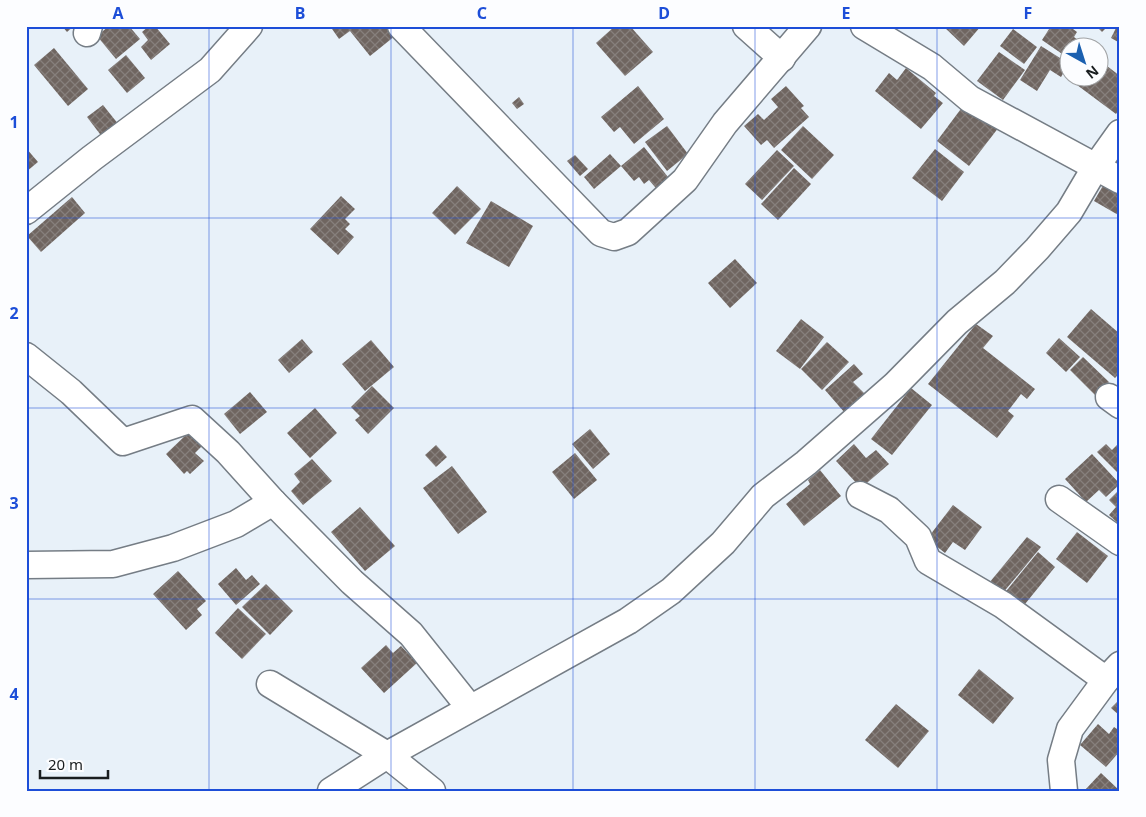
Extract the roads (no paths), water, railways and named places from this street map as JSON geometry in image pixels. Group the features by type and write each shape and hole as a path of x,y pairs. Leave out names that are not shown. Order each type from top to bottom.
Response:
{"street":[{"path":"26,211 92,158 210,70 249,26"},
{"path":"401,26 600,233 614,237 628,232 685,180 725,123 808,26"},
{"path":"746,26 782,58"},
{"path":"864,26 932,67 970,99 1120,180"},
{"path":"331,791 387,755 628,621 671,591 723,543 763,496 806,462 894,385 957,322 1005,282 1038,249 1069,212 1095,168 1120,133"},
{"path":"26,356 71,392 123,442 192,419 228,452 352,582 410,634 470,708"},
{"path":"860,495 889,510 918,537 928,561 1113,672 1070,728 1061,760 1064,791"},
{"path":"1059,499 1120,542"},
{"path":"26,565 114,564 122,562 173,548 236,524 274,502"},
{"path":"270,684 387,755 432,791"}]}
